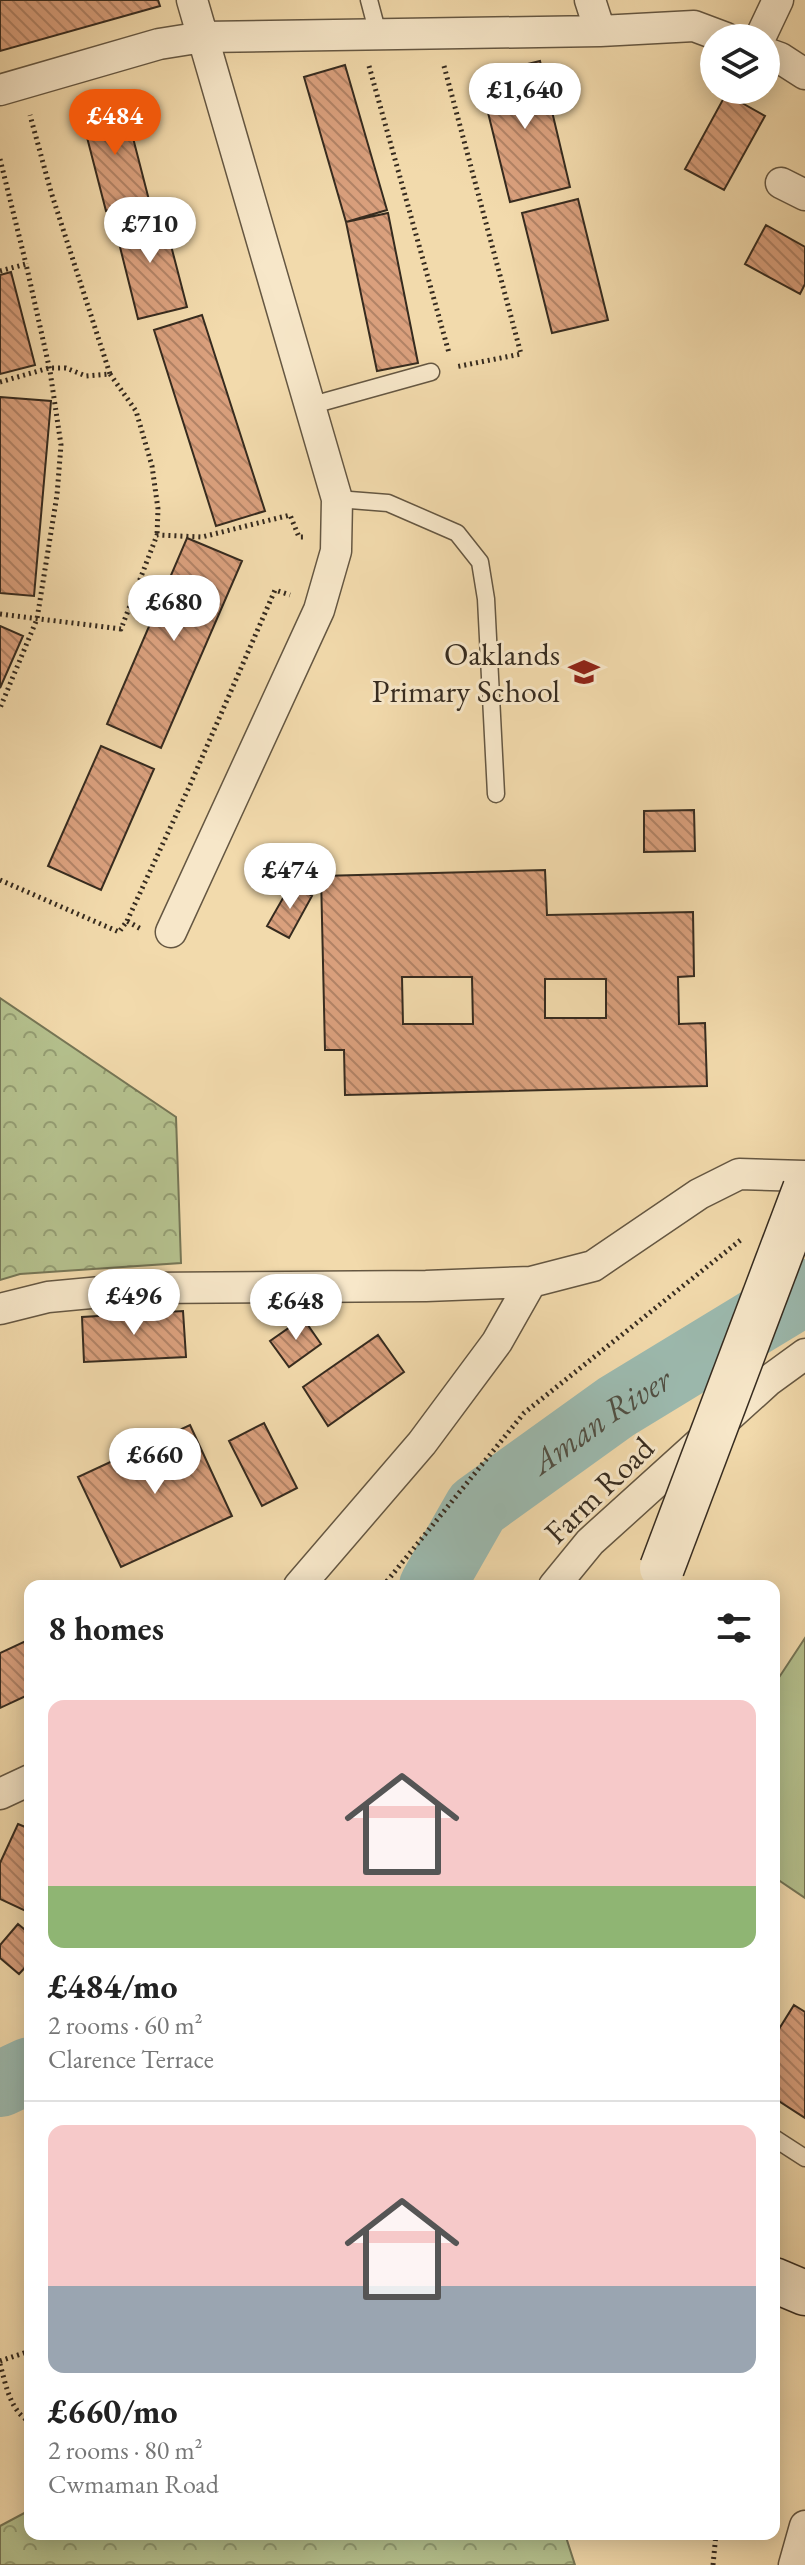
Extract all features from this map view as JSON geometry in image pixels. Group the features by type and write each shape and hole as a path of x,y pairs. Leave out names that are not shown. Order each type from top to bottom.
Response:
{"main road":[{"path":"658,1577 805,1189"},
{"path":"780,2283 805,2293"}],"street":[{"path":"171,932 319,610 336,551 337,499 192,0"},
{"path":"590,0 600,31"},
{"path":"767,24 778,0"},
{"path":"11,86 159,44 203,37 700,28"},
{"path":"780,58 805,74"},
{"path":"0,1309 48,1297 144,1288 531,1282 593,1266 699,1194 739,1174 805,1176"},
{"path":"304,1580 422,1443 497,1342 531,1282"},
{"name":"Farm Road","path":"559,1580 590,1542 768,1381 805,1354"},
{"path":"0,1794 24,1783"},
{"path":"794,2565 805,2526"}],"lane":[{"path":"369,0 370,35"},
{"path":"309,406 431,372"},
{"path":"337,499 388,503 457,533 480,562 486,599 496,794"},
{"path":"780,2142 805,2158"}],"path":[{"path":"431,372 521,354 435,34"},
{"path":"370,35 453,367"},
{"path":"0,614 121,629 157,535 158,509 148,452 136,411 110,374 51,192 11,86"},
{"path":"0,159 49,368 61,445 57,495 37,619 0,708"},
{"path":"0,271 26,264"},
{"path":"0,382 49,368 66,368 86,376 110,374"},
{"path":"157,535 202,537 290,515 299,537 336,531"},
{"path":"0,880 119,932 127,921 190,785 275,590 291,595"},
{"path":"127,921 169,943 171,932"},
{"path":"388,1580 524,1413 747,1235"},
{"path":"24,2353 0,2363 9,2397 24,2418"},
{"path":"713,2565 715,2540"}],"green space":[{"path":"0,998 176,1117 181,1263 20,1274 0,1280"},
{"path":"805,1638 805,1898 780,1881 780,1676"},
{"path":"24,2513 24,2540 567,2540 575,2565 0,2565 0,2526"}],"building":[{"path":"0,0 158,0 160,6 0,51"},
{"path":"540,61 570,187 510,202 479,76"},
{"path":"345,65 387,210 346,222 304,77"},
{"path":"124,103 149,200 106,211 81,114"},
{"path":"721,104 744,104 765,116 724,190 685,169"},
{"path":"578,199 608,320 552,333 522,213"},
{"path":"162,211 187,307 138,319 114,223"},
{"path":"388,213 418,363 377,371 346,222"},
{"path":"766,225 805,247 805,284 800,294 745,264"},
{"path":"11,272 35,365 0,374 0,275"},
{"path":"202,315 265,511 216,526 154,330"},
{"path":"0,397 51,401 34,596 0,593"},
{"path":"187,538 242,561 161,748 107,724"},
{"path":"0,626 23,636 0,688"},
{"path":"101,746 154,769 101,890 48,866"},
{"path":"694,810 695,851 644,852 644,811"},
{"path":"545,870 547,915 693,912 694,976 678,977 679,1024 705,1023 707,1086 345,1095 344,1050 325,1050 321,876","holes":["402,977 472,977 473,1024 403,1024","545,979 606,979 606,1018 545,1018"]},
{"path":"291,884 312,896 289,938 267,926"},
{"path":"183,1311 186,1357 84,1362 82,1317"},
{"path":"303,1318 321,1344 289,1367 270,1341"},
{"path":"378,1335 404,1372 328,1426 303,1387"},
{"path":"264,1423 297,1488 262,1506 229,1441"},
{"path":"190,1425 232,1516 121,1567 78,1477"},
{"path":"24,1642 24,1697 0,1708 0,1653"},
{"path":"18,1824 24,1826 24,1910 0,1899 0,1863"},
{"path":"18,1924 24,1929 24,1969 19,1974 0,1958 0,1945"},
{"path":"794,2005 805,2012 805,2118 780,2102 780,2027"}],"waterway":[{"name":"Aman River","path":"435,1580 477,1507 616,1407 805,1292"},
{"name":"Aman River","path":"0,2084 24,2073"}],"place":[{"name":"Oaklands Primary School","path":"584,672"}]}
